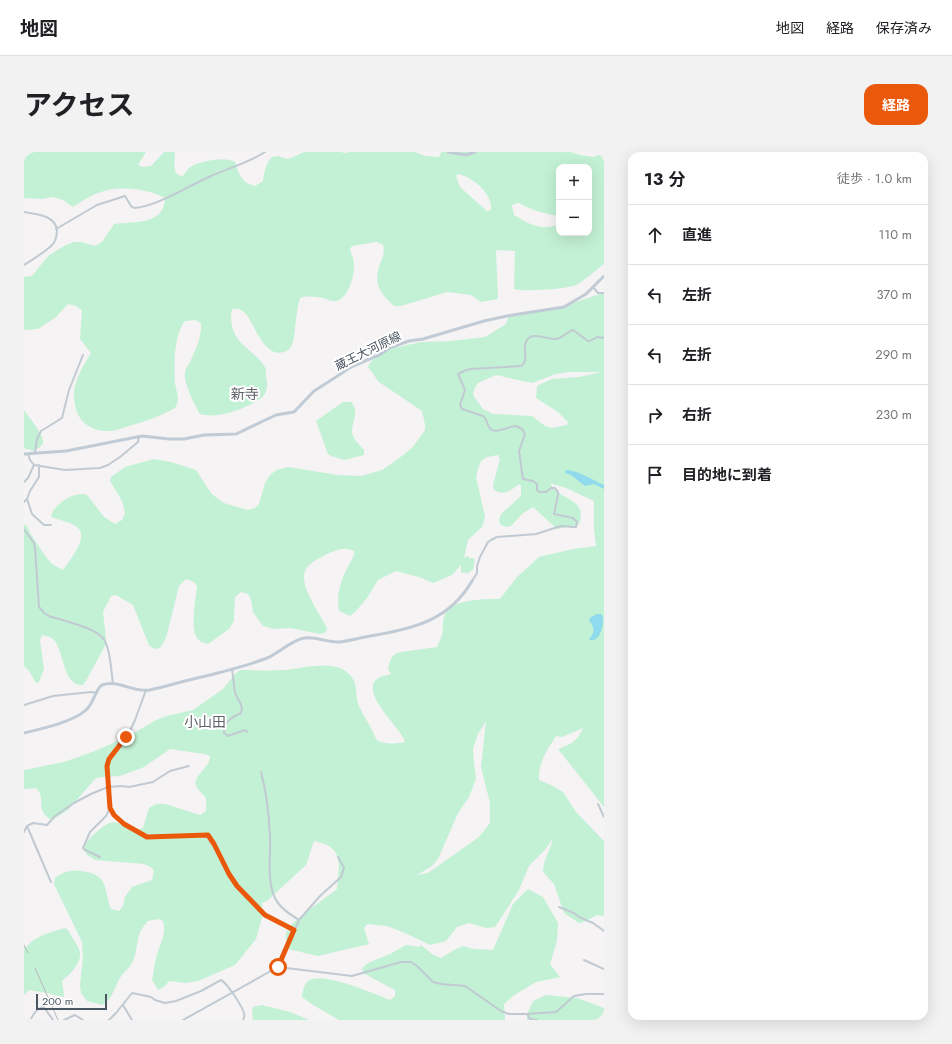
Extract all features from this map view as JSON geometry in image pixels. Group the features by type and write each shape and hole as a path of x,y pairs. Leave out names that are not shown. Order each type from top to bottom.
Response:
{"main road":[{"path":"448,152 466,155 475,152"},
{"name":"蔵王大河原線","path":"24,454 77,449 139,436 184,439 204,435 236,434 276,415 294,412 314,391 351,367 381,354 389,348 399,344 507,316 564,307 582,297 604,276"},
{"path":"24,733 55,725 79,715 86,710 100,686 120,684 134,689 146,690 232,670 267,658 304,638 315,638 340,642 400,631 418,626 437,617 453,605 465,592 472,581"}],"street":[{"path":"56,229 97,205 125,196 134,208 153,203 211,176 250,161 265,152"},
{"path":"24,212 47,217 53,222 56,229 56,236 53,243 24,265"},
{"path":"592,287 598,292 604,293"},
{"path":"472,581 477,573 477,566 480,557 488,542 491,540 497,537 536,534 561,526 574,527 577,525 577,522 573,518 554,514 558,495 555,488 550,488 546,492 539,492 535,482 523,479 519,451 524,434 522,429 516,426 500,430 492,430 489,428 485,418 460,408 465,390 458,374 470,369 521,366 526,360 526,342 533,336 555,339 561,338 573,330 590,341 597,337 604,338"},
{"path":"35,453 37,439 41,431 62,418 69,390 82,355"},
{"path":"33,464 65,470 104,467 130,450 138,442 139,436"},
{"path":"24,482 28,478 33,464 28,454"},
{"path":"24,502 40,477 39,465"},
{"path":"27,499 32,514 44,525 51,525"},
{"path":"24,529 34,543 35,548 39,607 49,616 100,634 108,649 113,684"},
{"path":"232,670 236,695 242,704 242,710 241,713 228,721 224,733 228,736 244,730 247,732"},
{"path":"146,690 136,720 108,763 107,775 110,808 114,815 124,824 147,837 208,835 237,886 265,915 294,930"},
{"path":"24,705 53,696 91,692 97,693"},
{"path":"24,832 27,826 33,823 46,825 55,816 74,803 108,787 129,787 153,782 170,771 189,766"},
{"path":"261,772 269,814 270,878 274,895 283,909 299,920"},
{"path":"598,804 604,817"},
{"path":"100,856 83,848 90,832 106,816 110,808"},
{"path":"27,826 51,882"},
{"path":"278,967 299,920 320,896 341,878 344,868 338,857"},
{"path":"559,907 574,913 604,930"},
{"path":"584,960 604,969"},
{"path":"183,1020 278,967 352,976 401,962 411,962 418,966 433,982 465,986 501,1012 509,1014 556,1012 570,998 578,994 604,994"},
{"path":"109,1020 132,993 150,997 165,1003 176,1001 201,991 221,980 232,993 244,1014 243,1020"},
{"path":"123,1005 132,1020"},
{"path":"30,1020 43,1006 53,1020"},
{"path":"527,1014 530,1019 537,1020"},
{"path":"64,1020 75,1016 83,1020"}],"green space":[{"path":"24,152 146,152 138,165 143,167 151,166 164,152 175,152 175,171 179,175 183,176 189,168 196,164 226,159 235,162 243,180 255,186 263,181 267,165 272,157 278,156 287,159 304,152 415,152 425,156 439,157 441,152 571,152 593,157 604,153 604,264 576,285 555,289 519,290 514,289 515,251 496,250 498,299 481,302 471,295 447,292 401,306 394,306 385,297 379,288 378,283 378,271 384,252 383,245 377,242 352,246 350,249 354,260 354,269 349,288 346,293 342,298 333,301 315,297 300,298 293,342 290,348 286,351 277,353 271,350 261,339 244,312 239,309 232,309 231,322 236,336 265,367 267,388 266,392 260,399 245,407 228,413 217,415 200,414 190,394 186,382 185,372 198,343 201,333 201,323 195,320 185,321 181,327 176,350 175,382 178,401 175,408 157,417 115,431 104,431 87,425 79,417 75,405 74,394 76,382 91,353 80,339 82,310 76,306 68,304 56,317 38,329 24,330 24,277 32,276 49,255 66,245 74,242 81,242 95,246 102,242 114,224 139,222 154,218 163,207 165,198 141,190 123,188 98,193 88,197 73,207 63,200 53,197 42,199 24,198","holes":["458,174 476,182 485,192 489,198 491,210 487,211 460,187 456,176"]},
{"path":"604,293 604,807 558,749 573,742 579,736 583,728 562,737 556,736 546,752 542,762 539,780 563,792 576,812 604,841 604,916 597,915 579,923 564,913 554,884 543,872 544,863 553,838 545,850 529,866 519,890 495,927 486,928 469,923 457,927 446,941 430,945 387,926 367,924 364,928 369,944 318,956 288,949 286,936 290,927 302,915 337,889 339,872 338,858 331,848 314,841 306,865 267,901 262,903 262,918 256,939 235,965 198,981 185,983 169,981 165,986 158,990 152,980 164,926 163,921 158,919 148,921 143,926 138,937 136,952 132,963 122,975 114,992 106,1003 102,1005 87,1001 81,993 80,985 83,956 82,942 54,884 55,878 65,872 70,871 86,872 97,875 103,882 111,909 119,911 123,906 125,897 132,887 152,880 154,871 151,867 144,864 95,860 86,854 84,846 97,831 110,823 119,823 134,831 143,828 149,808 156,804 165,804 200,815 206,811 206,798 197,788 196,780 207,764 210,756 170,749 144,767 120,776 101,777 95,779 68,810 52,820 43,813 41,796 36,788 24,789 24,770 64,762 95,751 129,736 156,720 193,710 223,689 240,670 283,670 311,666 330,666 339,668 347,672 355,682 358,703 376,739 382,742 394,744 405,742 376,700 373,691 374,683 380,677 391,674 388,669 390,660 393,656 401,652 437,647 443,632 443,620 445,614 451,607 471,600 500,599 517,577 539,557 573,549 596,546 594,501 566,488 550,483 554,489 572,500 580,509 581,515 579,524 557,529 533,507 522,514 511,526 506,527 501,525 499,521 501,514 521,496 521,486 519,484 510,491 504,493 494,490 493,485 500,459 498,455 487,457 481,461 476,477 485,517 482,527 468,540 464,558 468,556 470,559 472,557 475,560 473,570 466,574 465,572 461,573 461,565 452,575 433,583 419,577 396,571 378,580 367,598 350,616 339,611 338,596 341,582 354,555 354,551 347,549 337,550 311,563 305,571 304,577 307,592 327,628 326,632 320,634 290,628 274,629 263,626 253,612 251,600 248,594 241,592 235,597 234,621 229,629 208,644 199,640 195,633 194,620 197,586 194,582 186,579 179,586 166,638 160,648 154,649 149,645 133,605 116,595 111,596 103,612 106,644 83,685 76,684 71,680 57,645 54,640 48,636 42,635 40,640 44,669 39,682 36,683 29,671 24,666 24,524 27,526 46,557 52,564 63,570 80,543 81,532 72,524 51,517 52,512 65,500 82,494 87,495 104,517 115,524 122,520 125,513 122,501 110,481 111,477 125,467 154,459 171,462 196,470 211,493 218,499 224,503 247,510 255,508 259,504 265,483 271,474 277,470 288,467 338,475 361,476 382,470 413,447 425,430 425,424 422,411 379,382 368,367 376,354 389,349 421,342 451,341 485,337 506,324 509,315 535,312 563,306","holes":["569,372 602,372 579,377 552,379 537,386 536,398 558,412 568,422 567,425 552,428 545,426 532,416 493,414 483,409 473,394 478,383 496,375 532,383 556,374","486,721 481,767 490,803 490,823 479,837 428,873 417,875 432,866 438,859 458,813 469,797 476,779 473,749 478,734"]},
{"path":"343,402 351,402 354,406 355,416 352,434 364,450 364,455 344,460 328,454 316,421"},
{"path":"24,410 39,431 43,440 41,446 33,451 24,448"},
{"path":"528,889 543,897 558,923 557,941 550,964 560,977 536,982 513,996 504,1004 505,1020 339,1020 302,997 304,986 307,982 312,979 319,978 351,985 390,1000 395,996 395,990 363,973 362,968 368,963 390,954 406,945 419,947 421,945 432,954 441,958 463,946 474,949 493,950 513,904"},
{"path":"65,928 68,930 79,949 80,958 69,975 62,981 63,997 29,990 24,995 24,948 41,936"},
{"path":"546,995 577,998 604,1008 604,1020 527,1020 527,1014 533,1001"},
{"path":"262,1005 290,1012 309,1020 253,1020 253,1007"}],"water":[{"path":"566,470 580,473 604,485 604,489 594,484 585,486 571,475 565,473"},
{"path":"597,614 601,614 603,617 603,625 599,636 594,640 590,640 589,639 594,630 589,620"}],"railway":[{"path":"24,945 28,953"},
{"path":"35,968 58,1020"}],"district":[{"name":"新寺","path":"245,394"},
{"name":"小山田","path":"205,722"}],"route":[{"path":"126,737 109,759 107,766 109,801 112,812 124,824 147,837 208,835 237,886 265,915 294,930 278,967"}]}
